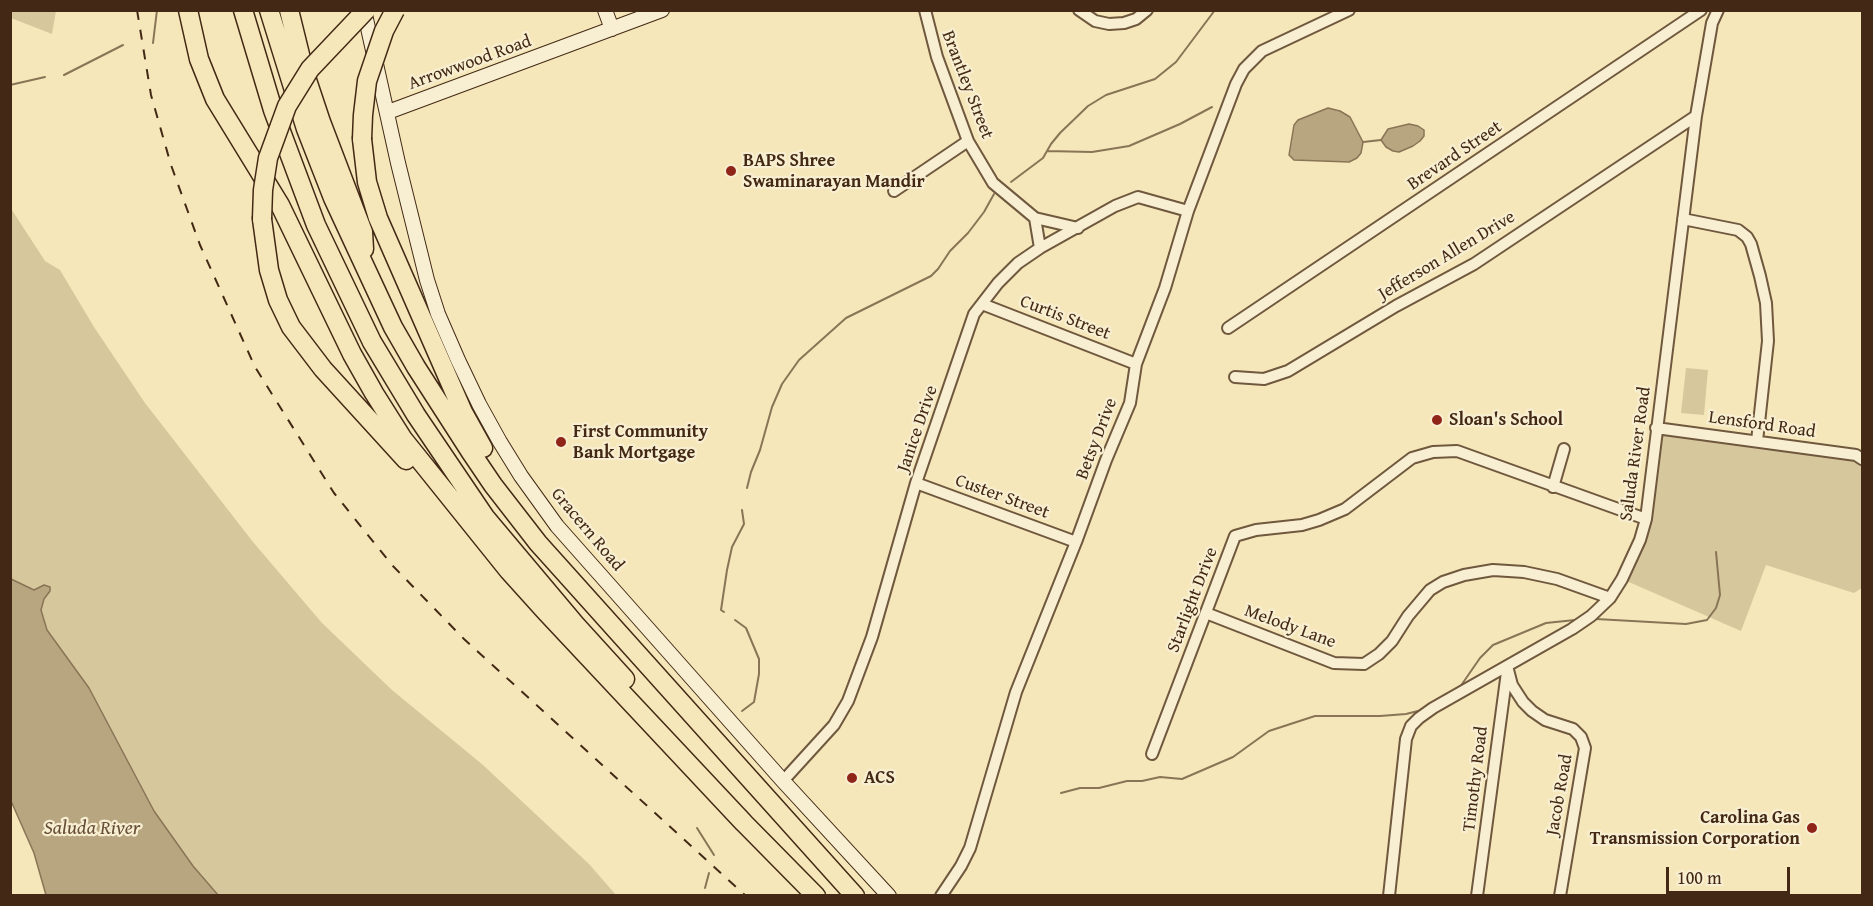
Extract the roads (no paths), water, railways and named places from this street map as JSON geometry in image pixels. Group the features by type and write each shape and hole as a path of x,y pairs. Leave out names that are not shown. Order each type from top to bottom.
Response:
{"highway":[{"path":"188,10 196,49 211,92 280,206 362,373 403,439 509,571"},
{"path":"243,10 273,110 316,225 372,342 416,415 485,517 575,624 821,896"},
{"path":"269,10 306,129 333,198 393,327 416,367 493,485 538,543 855,896"},
{"path":"289,10 304,71 321,122 363,232 364,262"},
{"path":"365,10 310,69 287,106 268,158 263,190 262,219 266,256 283,312 299,339 330,378 744,823 816,896"},
{"path":"395,10 384,32 368,81 363,115 362,139 365,168 372,199 395,258 471,429 538,543"}],"street":[{"name":"Arrowwood Road","path":"365,10 388,112 662,10"},
{"path":"605,10 612,29"},
{"name":"Brantley Street","path":"926,10 927,24 937,57 968,141 993,183 1035,218 1078,228"},
{"path":"1079,10 1095,21 1109,24 1136,19 1147,10"},
{"name":"Betsy Drive","path":"940,896 962,866 970,848 1016,692 1130,403 1137,364 1165,288 1188,211 1236,84 1244,69 1262,51 1349,10"},
{"name":"Brevard Street","path":"1228,328 1701,10"},
{"name":"Saluda River Road","path":"1389,896 1406,739 1411,726 1419,717 1433,708 1572,630 1591,616 1610,598 1632,559 1646,519 1696,116 1712,23 1718,10"},
{"name":"Gracern Road","path":"388,112 415,237 438,314 479,404 520,476 557,526 783,781 889,896"},
{"name":"Jefferson Allen Drive","path":"1235,377 1264,379 1288,371 1396,306 1474,264 1696,116"},
{"path":"894,192 968,141"},
{"name":"Janice Drive","path":"783,781 834,725 848,701 872,637 916,483 974,314 998,283 1018,263 1115,206 1138,197 1188,211"},
{"path":"1035,218 1040,249"},
{"path":"1683,219 1738,230 1747,237 1751,244 1766,303 1768,341 1757,441"},
{"name":"Curtis Street","path":"982,304 1137,364"},
{"name":"Lensford Road","path":"1656,428 1856,455 1863,459"},
{"path":"1553,487 1564,449"},
{"name":"Starlight Drive","path":"1152,754 1235,536 1256,530 1302,525 1345,509 1412,458 1433,452 1457,451 1646,519"},
{"name":"Custer Street","path":"916,483 1076,542"},
{"name":"Melody Lane","path":"1206,613 1334,663 1364,664 1392,641 1408,616 1430,590 1443,582 1464,575 1493,570 1524,572 1557,579 1610,598"},
{"name":"Timothy Road","path":"1477,896 1507,666"},
{"name":"Jacob Road","path":"1507,666 1512,685 1527,707 1545,720 1573,729 1581,737 1585,748 1560,896"}],"water":[{"path":"1328,108 1350,117 1363,142 1361,153 1349,162 1294,160 1289,155 1294,125 1298,120"},
{"path":"1409,124 1424,130 1424,136 1420,141 1399,152 1386,147 1381,140 1388,129"},
{"name":"Saluda River","path":"11,579 34,590 44,585 50,587 41,610 47,630 89,688 154,811 193,866 218,895 46,895 34,853 11,801"}],"waterway":[{"path":"153,43 157,10"},
{"path":"1011,182 1043,158 1060,133 1088,106 1106,95 1155,79 1176,62 1215,10"},
{"path":"64,75 123,45"},
{"path":"10,85 45,77"},
{"path":"1047,151 1092,152 1129,146 1212,107"},
{"path":"1363,142 1381,140"},
{"path":"747,488 772,407 782,384 799,360 846,318 931,276 950,251 968,233 994,194"},
{"path":"724,612 721,610 732,547 744,524 742,510"},
{"path":"1596,619 1686,624 1707,620 1716,608 1720,595 1716,552"},
{"path":"735,620 746,628 759,659 754,702 742,711"},
{"path":"1460,687 1480,658 1493,645 1546,623 1575,620"},
{"path":"1061,793 1080,788 1099,788 1127,781 1142,781 1160,777 1182,779 1233,757 1269,731 1315,716 1380,716 1422,710"},
{"path":"697,828 714,855"},
{"path":"705,888 709,873"}],"railway":[{"path":"137,10 151,95 171,165 200,245 255,367 334,493 392,565 464,639 746,896"}],"place":[{"name":"BAPS Shree Swaminarayan Mandir","path":"731,171"},
{"name":"Sloan's School","path":"1437,420"},
{"name":"First Community Bank Mortgage","path":"561,442"},
{"name":"ACS","path":"852,778"},
{"name":"Carolina Gas Transmission Corporation","path":"1812,828"}]}
